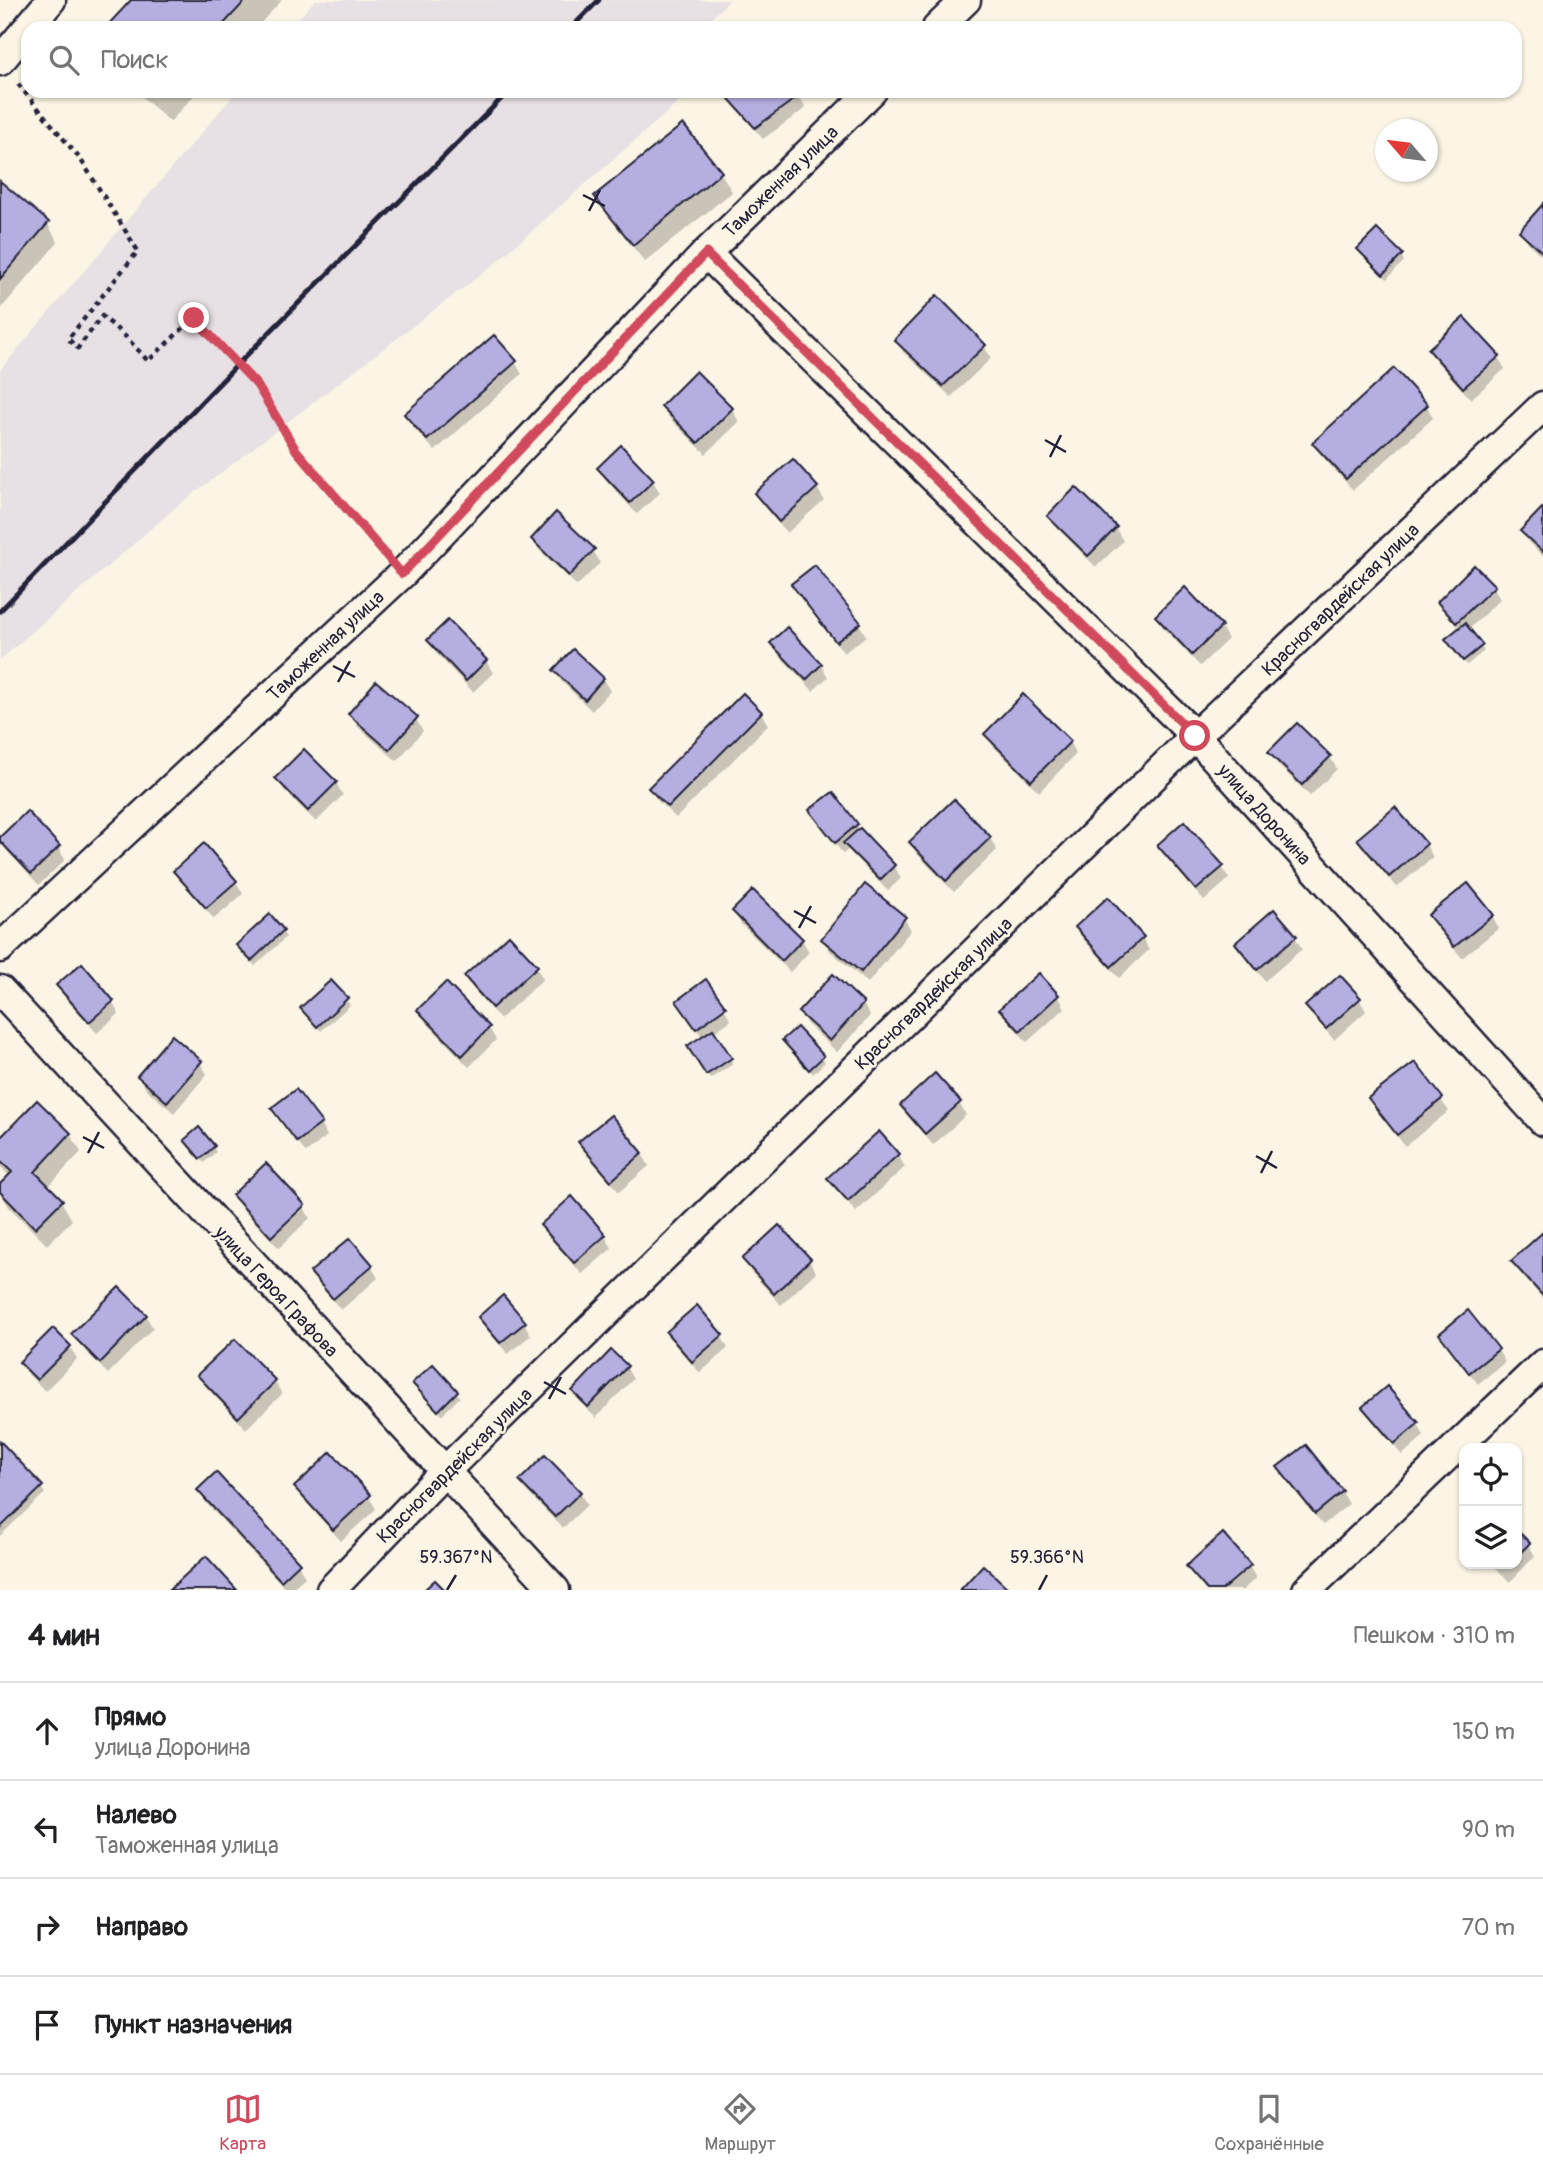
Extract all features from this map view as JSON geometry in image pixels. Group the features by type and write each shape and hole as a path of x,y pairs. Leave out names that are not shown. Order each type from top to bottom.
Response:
{"street":[{"path":"38,21 51,0"},
{"path":"944,21 966,0"},
{"path":"8,71 21,50"},
{"name":"Таможенная улица","path":"0,948 402,574 706,253 865,98"},
{"name":"улица Доронина","path":"706,253 1195,736 1543,1121"},
{"name":"Красногвардейская улица","path":"331,1590 444,1472 1195,736 1543,406"},
{"name":"улица Героя Графова","path":"0,990 555,1590"},
{"path":"1307,1590 1543,1364"}],"path":[{"path":"8,71 21,87"},
{"path":"30,98 81,160 106,204 138,251 68,339 78,348 102,316 148,360 194,318 257,385 296,450 402,574"}],"shaded area":[{"path":"315,0 730,0 708,21 296,21"},
{"path":"231,98 683,98 492,266 176,507 0,660 0,370"}],"building":[{"path":"131,0 246,0 226,21 112,21"},
{"path":"728,98 796,98 755,128"},
{"path":"683,124 722,172 633,245 594,196"},
{"path":"0,181 49,222 0,279"},
{"path":"1543,204 1543,253 1519,231"},
{"path":"1377,229 1403,254 1383,275 1357,249"},
{"path":"937,295 986,345 943,386 894,340"},
{"path":"1464,317 1500,356 1463,388 1428,349"},
{"path":"494,335 517,361 427,440 404,414"},
{"path":"1394,368 1428,405 1346,479 1312,443"},
{"path":"696,371 733,408 698,443 661,406"},
{"path":"621,445 654,480 630,503 597,468"},
{"path":"793,459 818,487 779,522 754,493"},
{"path":"1076,487 1117,527 1088,556 1047,516"},
{"path":"1543,509 1543,552 1520,531"},
{"path":"556,512 595,549 569,576 531,539"},
{"path":"815,565 861,623 836,642 791,584"},
{"path":"1474,565 1495,586 1456,623 1437,602"},
{"path":"1185,587 1222,626 1192,655 1155,616"},
{"path":"448,620 487,660 466,681 427,640"},
{"path":"1465,623 1483,645 1463,661 1445,639"},
{"path":"787,627 822,664 806,680 770,643"},
{"path":"573,649 604,678 585,700 553,670"},
{"path":"376,681 418,717 389,750 348,714"},
{"path":"743,693 762,712 668,807 648,788"},
{"path":"1023,694 1071,741 1031,781 984,734"},
{"path":"1297,723 1331,756 1302,785 1268,752"},
{"path":"304,749 337,782 308,811 275,778"},
{"path":"833,792 858,824 835,843 809,810"},
{"path":"954,799 991,837 946,881 909,842"},
{"path":"1395,807 1427,844 1389,877 1357,839"},
{"path":"27,811 60,846 31,874 0,841 0,837"},
{"path":"1184,821 1224,866 1196,890 1157,845"},
{"path":"860,828 895,865 880,880 843,843"},
{"path":"204,843 237,881 206,908 173,871"},
{"path":"1468,883 1494,915 1454,947 1428,915"},
{"path":"865,884 906,917 861,972 821,939"},
{"path":"753,890 803,939 782,961 732,911"},
{"path":"1108,897 1144,937 1111,967 1075,927"},
{"path":"1274,909 1297,936 1257,970 1235,943"},
{"path":"270,914 284,930 251,961 236,945"},
{"path":"509,935 538,966 492,1008 464,976"},
{"path":"82,963 114,1001 89,1022 56,985"},
{"path":"1039,973 1059,995 1020,1031 999,1009"},
{"path":"833,974 864,1003 830,1041 798,1012"},
{"path":"1340,975 1361,998 1326,1029 1305,1006"},
{"path":"706,979 726,1007 696,1029 676,1001"},
{"path":"331,980 348,998 317,1027 300,1008"},
{"path":"446,982 490,1027 462,1056 417,1010"},
{"path":"797,1027 824,1056 809,1070 782,1040"},
{"path":"713,1029 732,1058 706,1075 687,1046"},
{"path":"172,1035 202,1061 167,1102 137,1076"},
{"path":"1415,1062 1443,1098 1397,1135 1368,1098"},
{"path":"935,1073 961,1102 925,1134 900,1105"},
{"path":"296,1089 322,1123 297,1142 271,1108"},
{"path":"37,1100 71,1133 35,1172 63,1200 35,1228 0,1192 0,1184 12,1172 0,1161 0,1138"},
{"path":"611,1115 643,1153 611,1181 578,1142"},
{"path":"199,1127 215,1146 200,1159 184,1140"},
{"path":"879,1131 899,1154 848,1201 827,1178"},
{"path":"266,1163 305,1205 271,1237 232,1195"},
{"path":"572,1196 606,1235 574,1263 540,1225"},
{"path":"779,1225 811,1259 774,1294 742,1259"},
{"path":"1543,1232 1543,1296 1511,1261"},
{"path":"350,1238 373,1265 333,1299 310,1272"},
{"path":"119,1287 147,1315 100,1363 71,1334"},
{"path":"503,1295 526,1322 500,1343 478,1317"},
{"path":"697,1305 723,1335 692,1362 666,1332"},
{"path":"1468,1310 1499,1349 1469,1373 1439,1334"},
{"path":"53,1328 71,1346 37,1380 19,1362"},
{"path":"235,1339 276,1381 238,1418 197,1375"},
{"path":"611,1350 628,1366 588,1407 572,1391"},
{"path":"433,1364 458,1391 438,1411 412,1383"},
{"path":"1387,1386 1419,1423 1394,1444 1362,1407"},
{"path":"0,1441 43,1486 0,1528"},
{"path":"1306,1445 1343,1491 1315,1514 1277,1467"},
{"path":"331,1452 371,1495 333,1530 294,1487"},
{"path":"545,1455 581,1492 555,1517 519,1481"},
{"path":"216,1472 300,1563 281,1581 197,1490"},
{"path":"1223,1533 1251,1565 1222,1590 1207,1590 1186,1566"},
{"path":"1522,1535 1530,1543 1522,1551"},
{"path":"206,1556 237,1590 169,1590"},
{"path":"983,1565 1010,1590 960,1590"},
{"path":"435,1580 445,1590 424,1590"}],"railway":[{"path":"578,21 599,0"},
{"path":"0,611 238,364 502,98"}],"route":[{"path":"194,318 257,385 296,450 402,574 706,253 1195,736"}]}
